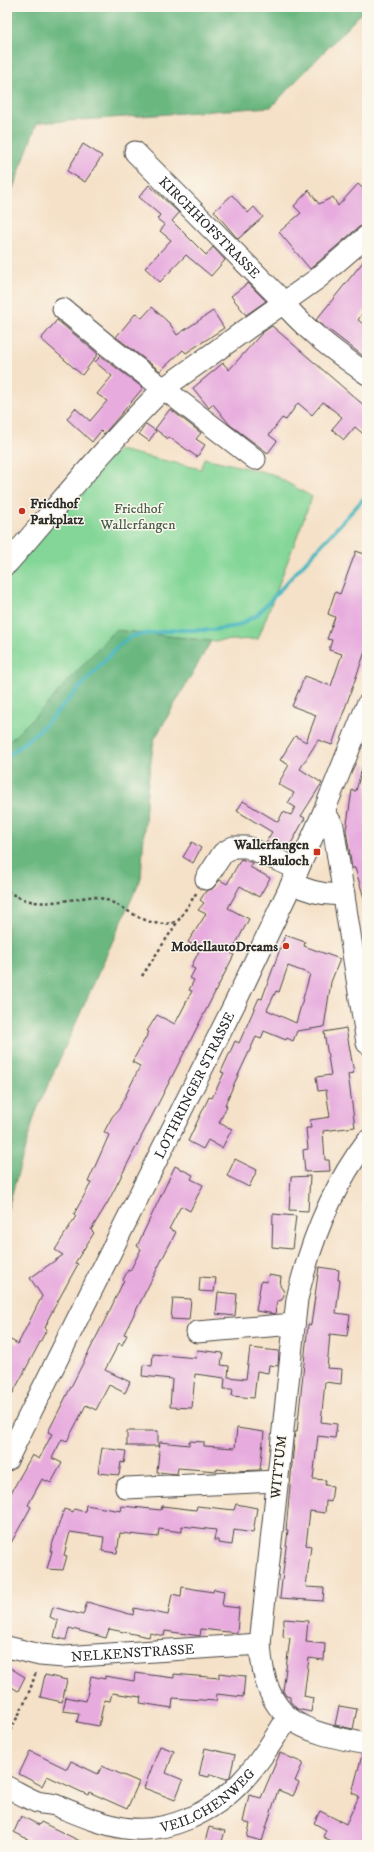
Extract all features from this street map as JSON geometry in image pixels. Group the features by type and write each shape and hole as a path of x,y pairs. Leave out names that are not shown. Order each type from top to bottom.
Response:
{"street":[{"name":"KIRCHHOFSTRASSE","path":"135,152 197,212 296,318 316,336 367,374"},
{"path":"7,564 98,458 164,388 317,279 367,236"},
{"path":"63,309 255,459"},
{"name":"LOTHRINGER STRASSE","path":"7,1460 236,1001 324,811 358,753 367,705"},
{"path":"324,811 333,826 367,1043"},
{"path":"206,879 223,853 233,848 247,847 295,876 313,893 330,896 344,894"},
{"name":"WITTUM","path":"367,1141 339,1187 317,1234 304,1272 294,1324 260,1644 261,1663 266,1687 272,1700 288,1717 313,1731 327,1736 367,1744"},
{"path":"197,1332 294,1324"},
{"path":"126,1488 277,1482"},
{"name":"NELKENSTRASSE","path":"7,1647 40,1655 64,1657 260,1644"},
{"name":"VEILCHENWEG","path":"7,1787 39,1802 49,1803 96,1821 125,1828 146,1829 170,1825 198,1814 222,1799 242,1782 257,1764 288,1717"}],"path":[{"path":"142,976 206,879"},
{"path":"7,891 20,900 48,904 95,897 116,905 153,924 167,925 178,921"},
{"path":"7,1736 31,1688 40,1655"}],"green space":[{"path":"7,7 367,7 271,107 37,123 7,205"},
{"name":"Friedhof Wallerfangen","path":"119,450 201,469 204,458 272,474 312,497 258,639 211,641 115,630 51,700 7,744 7,577 112,455"},
{"path":"115,630 211,641 154,740 147,790 141,878 35,1114 7,1211 7,744 51,700"}],"building":[{"path":"83,144 102,156 85,182 67,171"},
{"path":"358,184 367,192 367,224 359,227 310,269 279,232 301,213 294,206 309,190 319,204 333,197 338,206"},
{"path":"149,185 179,213 172,221 206,255 213,247 225,260 211,276 186,255 160,282 145,268 171,240 160,231 165,225 157,219 160,215 139,197"},
{"path":"232,195 248,213 254,207 263,217 238,239 214,211"},
{"path":"367,257 367,307 358,320 367,327 367,359 316,320"},
{"path":"248,283 266,301 246,315 231,296"},
{"path":"152,307 170,324 177,335 213,311 224,328 186,353 183,350 160,371 116,337 136,313 142,318"},
{"path":"57,320 98,354 82,375 41,339"},
{"path":"272,326 367,408 367,437 355,427 344,440 332,429 342,417 323,402 312,415 298,403 286,420 282,418 269,435 277,441 268,453 230,425 213,404 209,408 193,388 223,363 229,370 262,333"},
{"path":"101,356 143,388 104,434 101,431 92,442 67,419 75,408 90,421 107,401 97,394 112,376 95,362"},
{"path":"170,409 201,433 196,439 205,445 197,457 155,429"},
{"path":"146,424 156,431 149,441 139,434"},
{"path":"356,551 367,555 367,646 332,745 318,740 300,769 322,783 301,816 305,818 287,851 266,842 272,832 237,811 243,801 278,822 283,812 291,815 295,807 288,803 294,793 278,784 289,765 280,760 295,736 306,742 316,715 292,706 305,676 331,686 342,654 329,650 332,640 327,639 335,617 328,614 335,592 340,594"},
{"path":"363,764 367,765 367,898 364,898 355,868 352,868 346,830 352,790 356,791"},
{"path":"192,842 201,848 193,863 183,857"},
{"path":"241,859 253,863 250,867 270,878 259,897 240,886 228,908 249,919 231,953 234,955 108,1202 91,1230 94,1233 75,1263 78,1264 47,1321 45,1328 47,1329 7,1404 7,1338 18,1344 42,1296 30,1278 63,1255 55,1250 76,1216 74,1214 91,1183 88,1182 109,1135 104,1132 112,1117 119,1109 140,1066 132,1062 149,1032 147,1031 157,1015 175,1024 192,991 189,990 194,980 190,978 195,969 191,967 200,949 188,942 206,914 198,910 204,903 200,900 206,891 212,889 220,880 227,884"},
{"path":"285,935 305,942 304,946 340,959 331,982 324,1027 297,1031 293,1041 287,1038 286,1040 264,1031 261,1039 256,1037 234,1084 225,1105 227,1106 219,1123 232,1129 222,1148 208,1140 203,1149 188,1141 209,1097 212,1098 224,1073 221,1072 235,1041 239,1043 259,998 262,999","holes":["288,966 310,974 296,1023 267,1010 276,991 279,992"]},
{"path":"346,1028 354,1073 348,1074 355,1127 323,1131 325,1160 329,1160 330,1171 305,1172 303,1150 308,1149 306,1128 311,1128 310,1120 330,1117 326,1090 318,1091 316,1077 331,1075 324,1032"},
{"path":"235,1159 257,1170 249,1187 227,1176"},
{"path":"175,1166 193,1175 191,1179 203,1185 190,1211 181,1206 169,1229 176,1232 124,1334 127,1335 122,1345 119,1343 105,1370 130,1382 125,1393 109,1385 96,1410 86,1405 67,1441 62,1439 52,1458 62,1463 51,1483 42,1479 28,1505 31,1507 7,1550 7,1500 32,1455 39,1459 52,1434 48,1432 109,1312 128,1270 130,1271 141,1249 137,1246"},
{"path":"310,1176 308,1211 289,1210 291,1177"},
{"path":"273,1214 296,1216 292,1249 272,1247"},
{"path":"319,1267 339,1270 338,1280 340,1280 336,1313 350,1315 347,1336 330,1334 327,1368 342,1369 341,1384 325,1382 321,1422 337,1424 335,1438 318,1436 313,1479 326,1480 325,1485 333,1486 331,1502 326,1501 325,1513 310,1511 306,1545 311,1546 306,1587 324,1588 323,1601 280,1598 288,1530 286,1530 295,1432 297,1432 308,1324 311,1325"},
{"path":"268,1275 281,1277 280,1286 284,1295 282,1300 277,1301 275,1314 256,1311 261,1281 267,1282"},
{"path":"200,1277 216,1278 214,1292 199,1291"},
{"path":"218,1292 237,1294 235,1316 216,1314"},
{"path":"173,1298 191,1299 189,1320 171,1319"},
{"path":"250,1348 279,1351 278,1366 269,1365 268,1373 257,1371 254,1398 232,1396 233,1389 224,1389 225,1378 195,1374 192,1408 170,1407 172,1379 142,1376 143,1365 152,1366 153,1354 196,1358 197,1350 223,1353 221,1365 229,1366 228,1377 246,1379"},
{"path":"237,1428 264,1432 260,1470 232,1471 217,1469 217,1471 178,1468 177,1474 157,1472 160,1442 189,1445 189,1441 204,1442 204,1446 235,1448"},
{"path":"127,1431 158,1431 158,1446 127,1446"},
{"path":"102,1448 126,1451 124,1463 121,1462 119,1475 98,1473"},
{"path":"236,1504 257,1508 253,1533 234,1530 232,1545 218,1543 218,1540 214,1540 216,1530 182,1526 182,1532 159,1529 158,1537 120,1533 117,1553 102,1551 104,1537 70,1532 64,1555 67,1556 63,1570 47,1569 52,1551 50,1551 64,1509 73,1512 74,1509 85,1512 86,1505 121,1511 122,1506 161,1510 162,1506 196,1510 197,1506 234,1510"},
{"path":"182,1587 213,1592 214,1589 224,1591 222,1606 239,1608 237,1633 201,1629 200,1636 165,1631 164,1636 150,1633 149,1637 109,1629 106,1638 69,1628 66,1640 54,1637 58,1621 50,1617 53,1607 83,1615 87,1602 133,1615 134,1608 168,1615 172,1594 181,1596"},
{"path":"284,1619 308,1621 306,1642 325,1644 324,1660 309,1658 304,1696 313,1698 311,1712 297,1709 290,1701 290,1697 286,1696 283,1691 290,1638 283,1637"},
{"path":"7,1666 25,1677 18,1691 7,1684"},
{"path":"135,1673 174,1678 174,1674 219,1678 219,1673 245,1676 243,1697 217,1694 216,1701 173,1698 172,1708 140,1703 141,1697 112,1693 110,1701 104,1700 99,1726 77,1722 79,1713 63,1711 66,1697 86,1701 91,1676 105,1679 105,1676 134,1681"},
{"path":"45,1675 67,1680 62,1702 40,1697"},
{"path":"339,1706 357,1709 353,1729 335,1725"},
{"path":"160,1746 174,1751 166,1773 183,1780 175,1800 144,1788"},
{"path":"205,1748 235,1755 230,1776 227,1779 210,1774 209,1777 199,1775"},
{"path":"30,1751 67,1769 71,1761 98,1774 102,1766 139,1782 127,1809 89,1792 88,1795 47,1776 42,1786 19,1774"},
{"path":"280,1753 303,1763 295,1781 299,1783 293,1796 278,1790 262,1841 247,1837 250,1824 243,1822 249,1795 261,1798"},
{"path":"362,1755 367,1756 367,1831 361,1845 340,1845 323,1837 326,1830 314,1823 320,1811 346,1824 359,1796 352,1793"},
{"path":"21,1816 39,1825 41,1822 88,1845 29,1845 31,1841 14,1832"},
{"path":"209,1827 225,1831 221,1845 204,1845"}],"waterway":[{"path":"7,757 44,726 118,646 131,636 174,630 212,630 237,626 257,615 367,495"}],"place":[{"name":"Friedhof Parkplatz","path":"22,511"},
{"name":"Wallerfangen Blauloch","path":"317,852"},
{"name":"ModellautoDreams","path":"286,946"}]}
